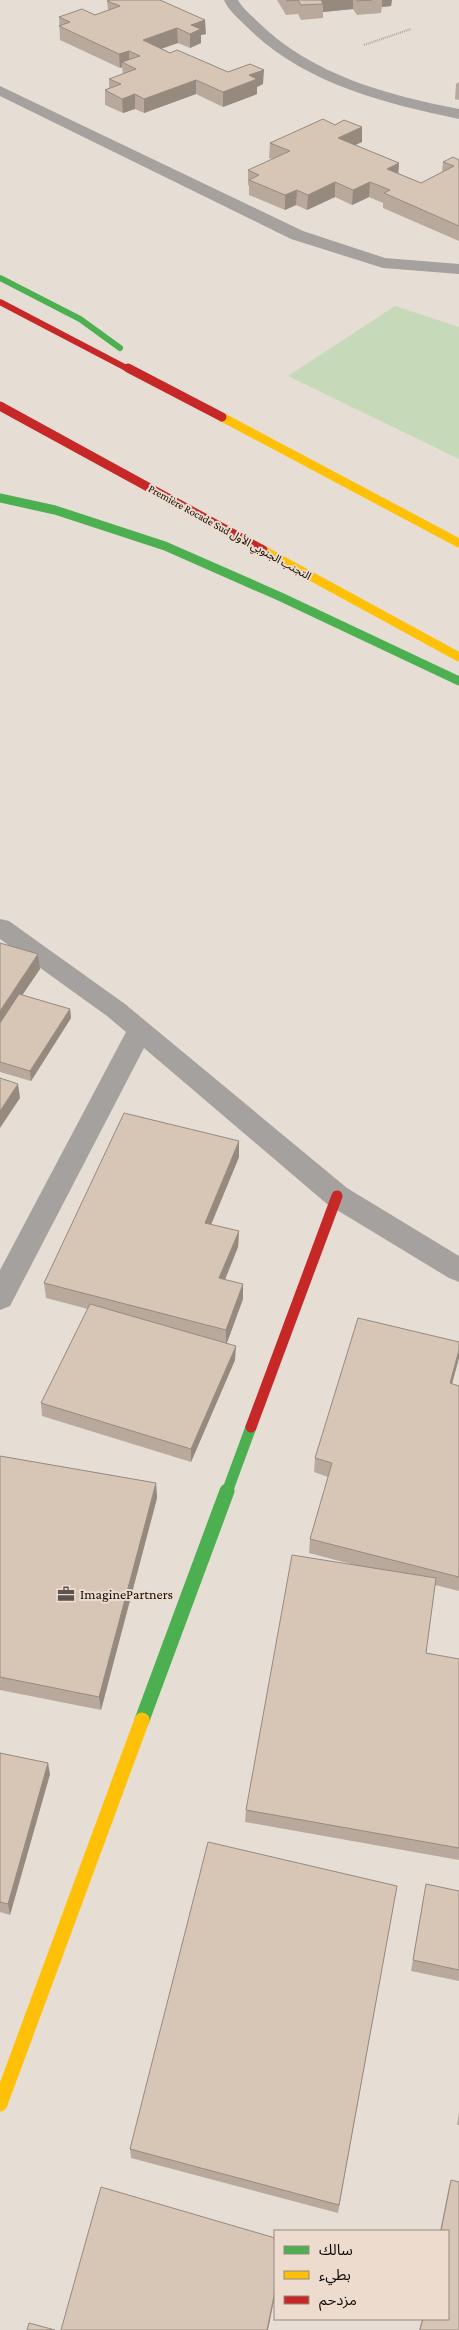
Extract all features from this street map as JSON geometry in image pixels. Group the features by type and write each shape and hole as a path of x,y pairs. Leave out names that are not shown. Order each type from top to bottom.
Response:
{"main road":[{"path":"0,278 80,319 114,343 163,385"},
{"path":"0,302 163,385 459,542"},
{"name":"Première Rocade Sud التجنب الجنوبي الأول","path":"0,406 459,657"},
{"path":"0,498 55,510 165,546 281,597 459,680"},
{"path":"0,2104 337,1196"}],"street":[{"path":"231,0 233,5 266,37 315,69 346,84 401,103 459,114"},
{"path":"0,90 297,236 383,263 459,269"},
{"path":"0,927 116,1010 337,1196 459,1270"},
{"path":"0,1298 140,1030"}],"green space":[{"path":"395,306 459,327 459,459 288,376"}],"building":[{"path":"160,0 205,20 191,25 201,29 190,34 177,28 143,40 170,53 177,50 228,72 250,64 264,70 249,75 257,79 223,92 196,80 144,99 135,94 122,99 105,90 121,84 109,79 136,69 122,62 140,56 129,51 119,54 59,26 70,22 59,17 82,9 95,15 120,6 107,1"},
{"path":"298,0 321,0 323,4 301,5"},
{"path":"323,119 335,125 344,120 362,127 338,138 399,163 387,169 421,183 454,166 443,162 453,157 459,160 459,226 384,193 390,190 370,182 353,190 335,182 308,195 297,190 285,195 249,180 259,175 248,170 290,151 270,143"},
{"path":"0,943 38,954 0,1011"},
{"path":"19,994 70,1009 30,1071 0,1062 0,1023"},
{"path":"0,1078 18,1084 0,1111"},
{"path":"124,1113 239,1141 205,1223 239,1231 219,1278 243,1284 226,1330 44,1283"},
{"path":"90,1304 236,1346 191,1449 41,1403"},
{"path":"358,1318 459,1342 459,1350 450,1383 459,1386 459,1577 310,1539 332,1463 315,1458"},
{"name":"ImaginePartners","path":"0,1456 156,1483 99,1697 0,1677"},
{"path":"292,1555 436,1578 426,1653 459,1659 459,1848 246,1810"},
{"path":"0,1753 48,1763 8,1904 0,1902"},
{"path":"208,1842 397,1886 339,2205 130,2149"},
{"path":"426,1884 459,1891 459,1970 413,1960"},
{"path":"451,2180 459,2182 459,2330 420,2330 423,2320 449,2320 449,2230 441,2230"},
{"path":"101,2187 274,2238 274,2296 267,2330 61,2330"},
{"path":"29,2323 55,2330 27,2330"}],"traffic: fast":[{"path":"0,278 80,319 120,348"},
{"path":"0,498 55,510 165,546 281,597 459,681"},
{"path":"142,1720 251,1427"}],"traffic: slow":[{"path":"222,417 459,543"},
{"path":"263,550 459,657"},
{"path":"0,2104 142,1720"}],"traffic: jam":[{"path":"0,302 222,417"},
{"path":"0,406 263,550"},
{"path":"251,1427 337,1196"}],"place":[{"name":"ImaginePartners","path":"66,1594"}]}
